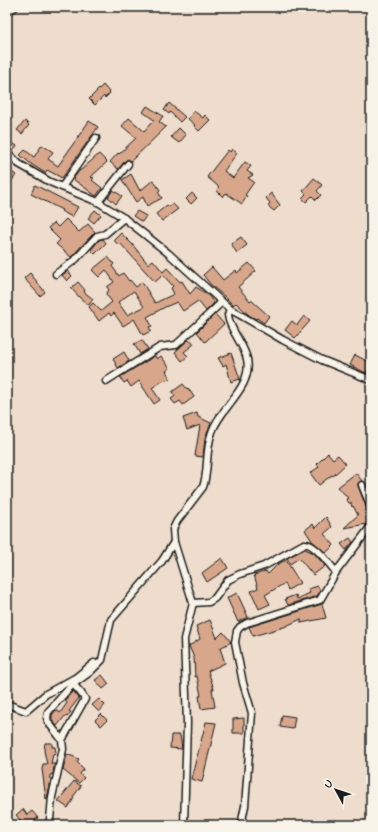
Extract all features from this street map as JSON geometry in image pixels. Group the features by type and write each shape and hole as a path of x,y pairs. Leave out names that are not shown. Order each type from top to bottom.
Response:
{"street":[{"path":"7,13 14,7"},
{"path":"62,188 96,138"},
{"path":"7,152 19,164 50,182 98,202 124,218 168,253 230,308 296,347 322,360 371,380"},
{"path":"98,202 128,164"},
{"path":"56,274 76,259 97,236 105,234 124,218"},
{"path":"106,381 160,347 176,345 222,302"},
{"path":"184,825 187,723 184,639 192,603 174,542 173,529 205,481 206,456 212,431 218,419 244,383 248,372 245,352 229,320 228,315 230,308"},
{"path":"362,484 371,507"},
{"path":"241,825 245,806 252,713 243,683 235,642 237,631 240,627 247,623 320,600 336,572 371,526"},
{"path":"48,825 50,820 51,802 63,749 62,740 48,722 47,714 73,684 99,664 103,656 111,620 162,561 174,542"},
{"path":"192,603 209,602 215,598 228,580 271,563 304,544 309,543 314,546 336,572"},
{"path":"7,704 26,711 46,694 75,678 103,656"},
{"path":"62,740 85,699 73,684"}],"building":[{"path":"103,85 110,93 105,98 104,96 95,105 89,99"},
{"path":"169,103 185,117 180,122 170,112 169,114 164,110"},
{"path":"147,106 163,116 159,122 166,127 131,161 128,159 126,160 118,169 110,162 136,138 122,126 129,118 144,131 154,120 143,112"},
{"path":"194,111 203,118 205,115 210,120 199,131 188,119"},
{"path":"25,121 29,125 22,134 17,130"},
{"path":"89,121 98,127 62,178 47,170 45,173 20,155 25,150 34,157 42,145 53,152 48,159 58,166"},
{"path":"179,128 186,135 179,143 171,137"},
{"path":"7,139 17,146 13,151 7,146"},
{"path":"232,149 237,153 224,171 233,178 245,162 251,166 247,171 253,175 248,178 254,182 245,195 247,196 242,204 226,193 223,197 216,190 219,187 207,177 228,150 230,152"},
{"path":"99,154 107,162 91,177 94,178 92,180 102,188 96,196 73,179 80,170"},
{"path":"7,169 16,175 11,182 7,179"},
{"path":"131,174 140,191 153,180 160,190 158,192 162,198 147,206 143,197 136,202 122,180"},
{"path":"314,178 322,185 317,191 321,195 316,200 312,196 306,202 302,198 306,194 303,191"},
{"path":"35,185 78,207 72,217 61,211 62,210 31,194"},
{"path":"113,190 122,196 116,204 108,197"},
{"path":"192,193 197,198 191,204 186,199"},
{"path":"271,193 280,205 274,211 268,206 270,203 266,198"},
{"path":"173,204 178,209 162,221 156,214 167,205 169,207"},
{"path":"95,210 101,215 94,223 88,218"},
{"path":"137,211 146,216 142,222 133,216"},
{"path":"66,219 79,232 88,224 95,232 71,257 56,244 60,240 48,228 54,223 58,227"},
{"path":"121,233 148,264 153,260 163,272 167,268 180,282 182,281 190,294 196,287 208,295 214,303 206,311 198,301 183,311 177,302 165,307 147,317 152,326 149,327 151,331 143,335 134,319 123,326 114,313 111,316 109,313 99,321 89,307 93,303 101,311 112,302 106,294 109,290 107,287 114,282 106,270 99,277 92,270 108,257 114,264 112,266 119,276 123,273 136,287 142,282 155,303 174,294 171,288 173,286 163,275 155,282 120,243 118,245 114,240","holes":["134,291 144,307 127,315 118,302"]},
{"path":"241,237 247,245 237,253 231,244"},
{"path":"103,239 106,243 95,254 91,250 99,240"},
{"path":"249,263 256,271 238,287 250,301 251,300 269,316 264,323 257,318 256,319 250,316 236,303 233,305 211,285 203,275 212,267 223,280 236,270 237,273"},
{"path":"68,271 72,276 67,281 62,275"},
{"path":"30,273 45,292 40,296 24,278"},
{"path":"78,282 85,290 84,292 93,299 89,305 71,288"},
{"path":"215,314 224,324 205,342 197,332"},
{"path":"304,316 310,321 295,338 285,330 292,321 297,325"},
{"path":"142,340 148,349 140,354 134,344"},
{"path":"188,340 191,340 194,344 184,352 188,356 182,361 175,352"},
{"path":"124,352 129,361 118,368 113,359"},
{"path":"231,353 240,379 231,382 226,364 223,366 218,358"},
{"path":"355,355 371,363 366,373 350,365"},
{"path":"155,356 157,359 161,356 170,368 166,371 170,378 152,388 160,400 154,404 139,381 131,387 127,381 124,383 120,377"},
{"path":"183,384 187,389 188,388 194,397 183,405 180,401 175,404 171,399 175,396 172,392"},
{"path":"197,413 198,417 211,423 205,438 203,457 195,456 200,425 187,430 183,418"},
{"path":"328,453 333,459 338,455 346,464 333,476 332,475 319,485 310,473 319,467 317,464"},
{"path":"356,473 362,481 358,483 358,486 367,509 371,514 371,522 344,528 358,515 351,503 349,503 346,499 348,498 338,487"},
{"path":"326,517 332,527 324,534 334,545 326,553 312,541 305,530 313,524 315,528"},
{"path":"350,538 353,542 346,550 341,544"},
{"path":"305,549 314,553 325,566 313,575 299,558 290,564 287,558"},
{"path":"222,558 228,568 207,582 202,573"},
{"path":"286,560 300,583 288,590 285,583 265,595 270,604 259,609 251,591 258,588 254,575 266,571 268,574 278,564"},
{"path":"318,586 320,591 317,596 288,605 285,599 296,595 297,599 310,593 308,589"},
{"path":"237,593 248,617 238,622 227,598"},
{"path":"322,604 326,618 301,623 301,619 284,627 253,636 249,627"},
{"path":"210,620 217,638 223,632 231,642 220,648 225,663 208,671 214,689 212,689 215,707 201,709 199,696 201,696 197,676 195,677 194,658 189,646 200,639 196,626"},
{"path":"102,675 109,684 103,689 95,680"},
{"path":"73,691 79,698 69,711 71,712 67,717 65,716 57,726 52,720 52,715 56,710 60,713 67,703 65,700"},
{"path":"99,699 105,705 99,712 92,705"},
{"path":"101,714 107,720 101,726 95,720"},
{"path":"282,715 295,717 293,729 280,727"},
{"path":"244,718 244,733 233,733 233,719"},
{"path":"206,722 216,723 202,782 191,779"},
{"path":"171,735 180,735 182,749 170,748"},
{"path":"45,743 52,743 52,747 55,747 56,753 53,754 51,764 55,764 53,774 50,775 49,789 46,799 42,769 43,764 47,764 44,751"},
{"path":"67,754 79,759 77,762 84,769 80,774 84,778 79,783 63,770"},
{"path":"74,781 81,786 73,797 74,798 68,808 58,801"},
{"path":"23,809 27,815 32,811 38,818 35,820 40,825 24,825 16,815"}]}
